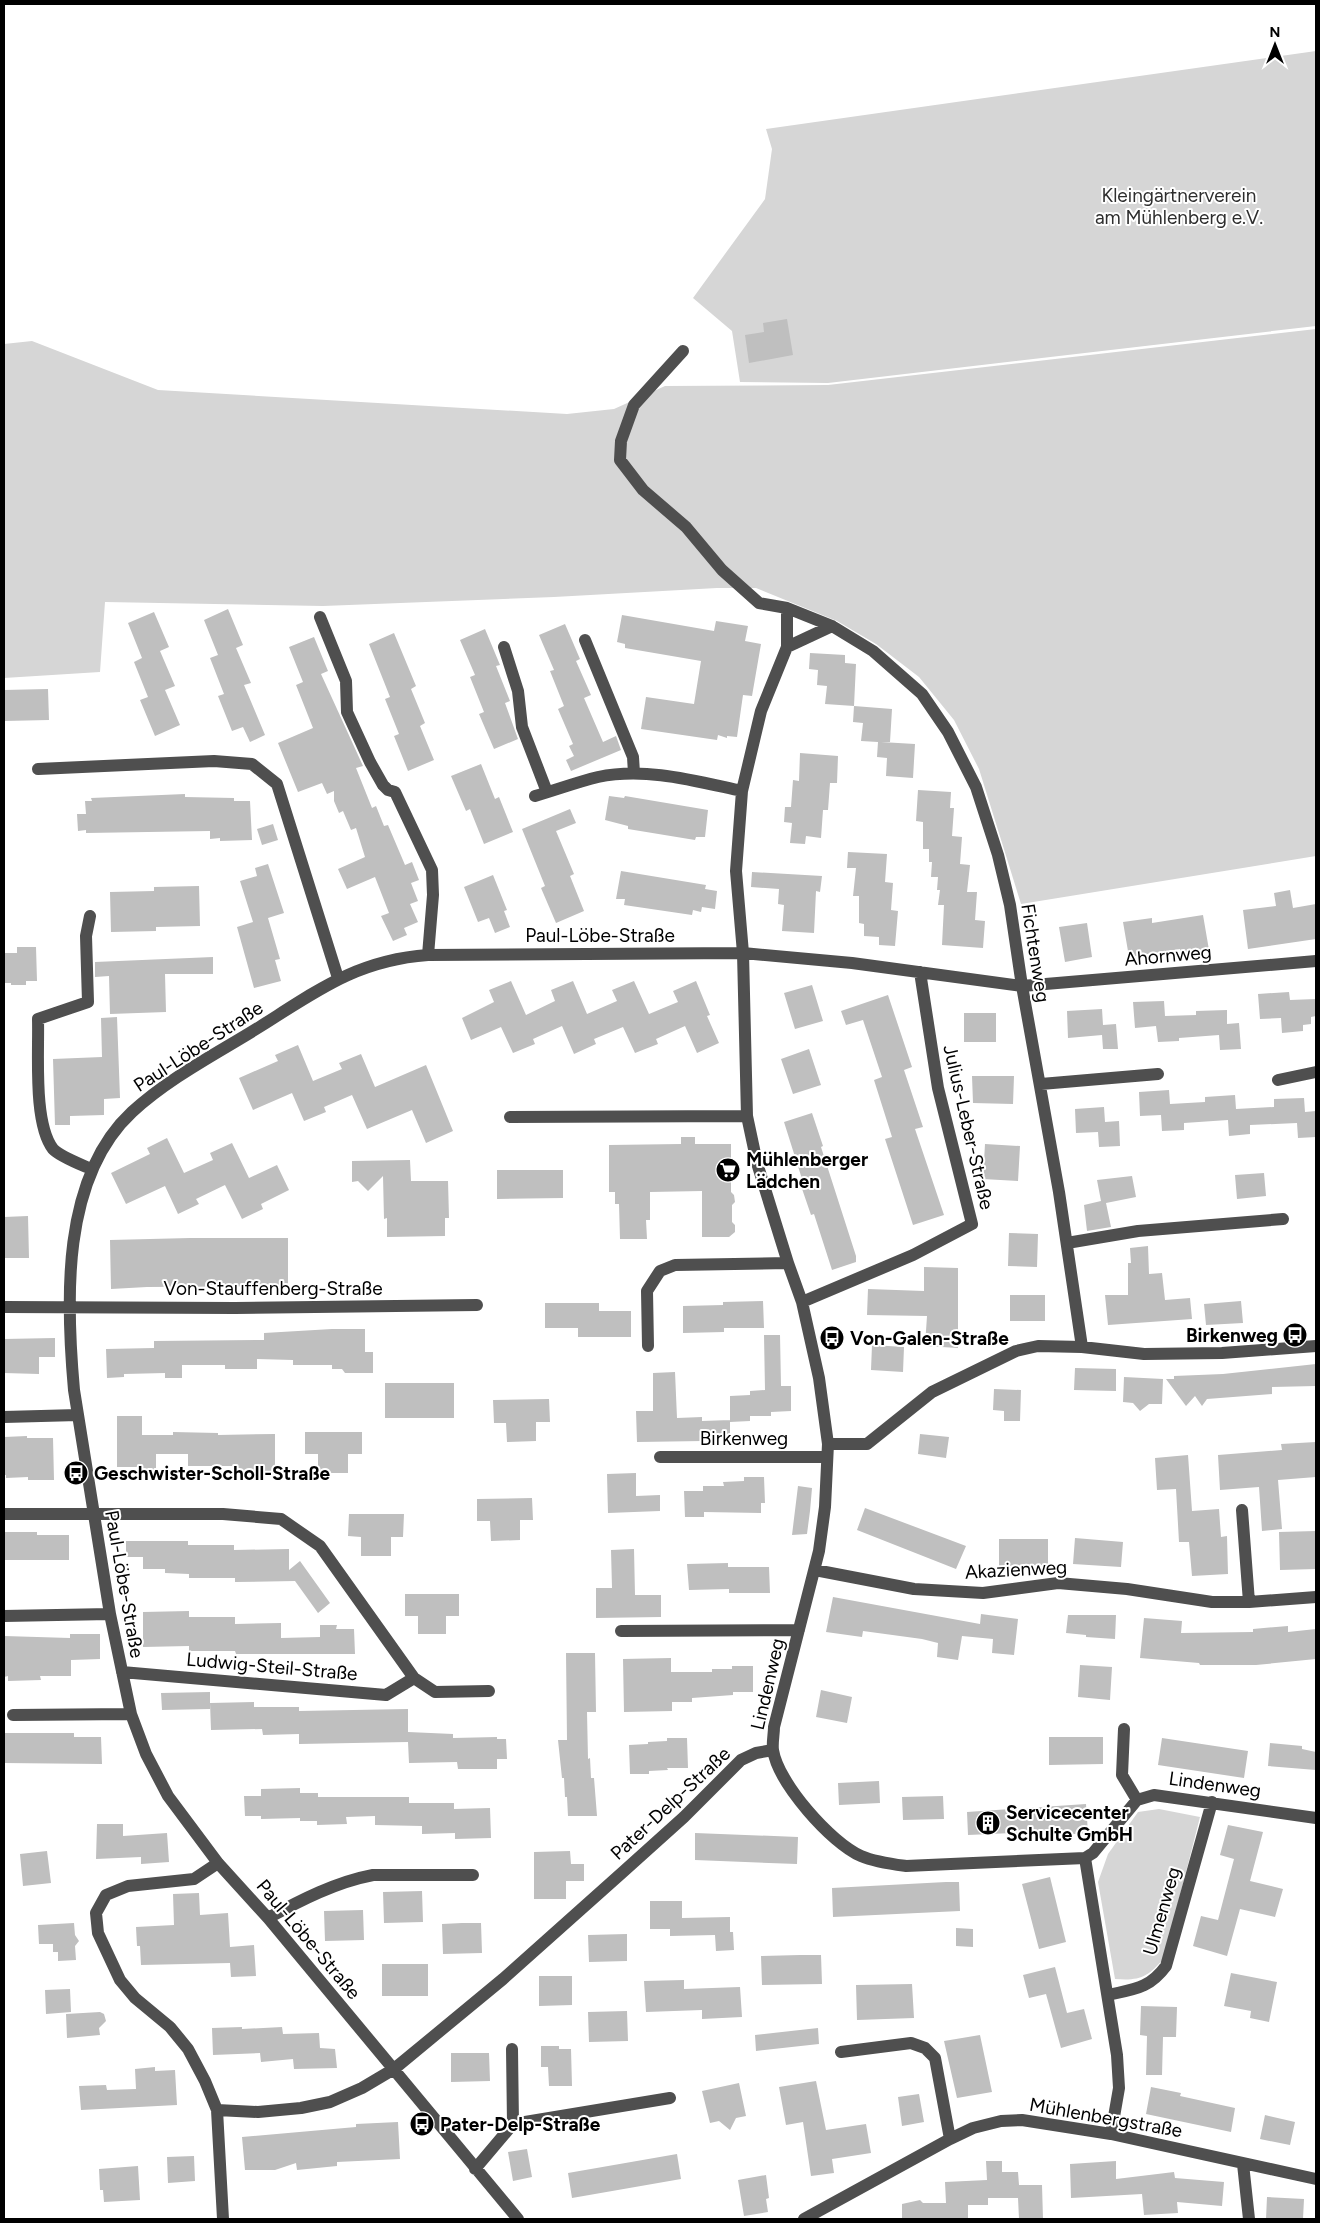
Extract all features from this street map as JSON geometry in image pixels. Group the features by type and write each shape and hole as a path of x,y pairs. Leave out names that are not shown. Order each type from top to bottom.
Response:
{"street":[{"name":"Fichtenweg","path":"683,351 634,405 622,441 620,460 643,490 686,527 722,570 759,603 787,608 832,626 873,651 922,694 948,732 976,787 998,855 1010,905 1022,986 1041,1084 1067,1243 1082,1347"},
{"path":"787,608 787,647 760,711 742,791 736,871 743,953 747,1116 757,1163 802,1302 819,1378 828,1444 825,1507 815,1570"},
{"path":"320,617 346,681 347,712 383,785 388,790 395,792 432,870 433,896 428,955"},
{"path":"787,647 832,626"},
{"path":"585,640 632,757 634,773"},
{"path":"504,647 518,691 522,726 542,794 598,777 634,773 664,775 742,791"},
{"path":"38,769 214,761 252,764 277,784 338,978"},
{"path":"90,916 86,936 88,1002 38,1019 40,1112 45,1134 54,1151 91,1170"},
{"name":"Paul-Löbe-Straße","path":"518,2219 268,1918 218,1863 168,1796 146,1754 132,1714 110,1614 71,1364 70,1308 73,1241 91,1170 105,1146 132,1112 162,1089 338,978 389,960 428,955 743,953 852,963 1022,986"},
{"name":"Ahornweg","path":"1022,986 1316,961"},
{"name":"Julius-Leber-Straße","path":"802,1302 913,1255 972,1224 938,1088 920,972"},
{"path":"1278,1080 1316,1072"},
{"path":"1041,1084 1158,1074"},
{"path":"510,1117 747,1116"},
{"path":"1067,1243 1138,1231 1283,1219"},
{"path":"648,1346 646,1291 660,1271 674,1265 788,1263"},
{"name":"Von-Stauffenberg-Straße","path":"4,1307 477,1305"},
{"path":"828,1444 867,1444 932,1392 1016,1350 1038,1346 1082,1347 1144,1354 1222,1353 1316,1346"},
{"path":"4,1416 78,1415"},
{"name":"Birkenweg","path":"660,1457 827,1457"},
{"path":"1242,1510 1250,1602"},
{"path":"4,1514 222,1514 281,1519 320,1546 414,1678 435,1692 489,1691"},
{"name":"Akazienweg","path":"815,1570 914,1589 983,1592 1058,1583 1128,1589 1212,1602 1250,1602 1316,1597"},
{"name":"Lindenweg","path":"815,1570 778,1707 773,1750 779,1769 796,1795 819,1824 838,1842 861,1856 885,1863 906,1866 1085,1858"},
{"path":"4,1616 110,1614"},
{"name":"Lindenweg","path":"621,1631 799,1630"},
{"name":"Ludwig-Steil-Straße","path":"122,1672 386,1696 414,1678"},
{"path":"13,1715 132,1714"},
{"path":"1111,2134 1119,2088 1117,2055 1085,1858 1093,1853 1137,1800 1122,1775 1124,1729"},
{"name":"Pater-Delp-Straße","path":"217,2110 258,2112 301,2108 330,2102 362,2088 394,2069 503,1980 684,1817 740,1760 756,1753 773,1750"},
{"name":"Lindenweg","path":"1137,1800 1154,1795 1316,1818"},
{"name":"Ulmenweg","path":"1108,1995 1145,1986 1157,1978 1166,1966 1212,1802"},
{"path":"218,1863 194,1879 128,1886 106,1896 96,1913 98,1933 120,1980 135,1998 170,2027 188,2049 206,2081 217,2110 222,2219"},
{"path":"268,1918 298,1901 358,1878 373,1875 473,1875"},
{"path":"841,2052 910,2043 926,2048 935,2058 950,2139"},
{"path":"512,2050 513,2124"},
{"path":"475,2169 513,2124 670,2098"},
{"name":"Mühlenbergstraße","path":"804,2219 950,2139 982,2126 1001,2121 1022,2120 1111,2134 1316,2179"},
{"path":"1243,2164 1249,2219"}],"green space":[{"name":"Kleingärtnerverein am Mühlenberg e.V.","path":"1316,51 1316,326 828,383 740,382 732,331 693,298 765,199 772,149 766,129"},
{"path":"1316,329 1316,856 1021,904 979,769 954,720 919,677 876,644 837,621 756,588 717,588 554,597 323,606 105,602 100,672 4,678 4,344 32,341 158,390 567,414 614,409 665,386 828,385"},
{"path":"1159,1809 1200,1817 1164,1958 1148,1974 1131,1979 1115,1979 1098,1882 1108,1854 1138,1812"}],"building":[{"path":"787,319 793,355 749,363 745,335 764,332 763,323"},
{"path":"228,609 243,645 236,648 251,683 244,685 265,735 250,742 243,727 232,731 218,696 224,694 210,658 218,655 204,620"},
{"path":"154,612 169,647 160,651 175,686 165,690 180,725 155,736 140,700 148,697 134,662 142,658 128,623"},
{"path":"622,615 714,631 716,621 748,626 745,641 761,644 752,696 743,695 737,737 727,736 727,738 718,735 717,740 641,729 646,697 694,704 701,661 625,648 625,644 617,642"},
{"path":"565,624 580,659 576,661 591,695 584,698 603,742 616,736 621,750 571,771 566,760 574,756 569,746 573,744 558,709 564,706 550,671 554,670 539,635"},
{"path":"485,629 500,665 496,666 510,701 505,703 518,739 494,749 479,714 484,712 470,677 475,675 460,640"},
{"path":"394,633 416,686 411,689 425,723 420,726 434,760 408,771 394,736 399,734 385,699 390,697 369,644"},
{"path":"314,637 328,671 321,674 363,766 356,768 372,808 376,806 384,826 388,825 405,865 412,862 419,880 411,883 418,901 410,904 418,922 404,928 407,935 393,941 381,916 389,913 375,877 347,889 338,869 365,857 356,828 351,830 343,811 339,813 334,801 334,791 327,794 322,783 298,792 278,743 313,728 296,685 303,682 289,647"},
{"path":"810,653 845,655 845,663 856,664 854,706 825,704 827,686 817,685 818,670 809,669"},
{"path":"48,689 49,720 4,721 4,690"},
{"path":"854,706 892,709 890,742 881,742 915,744 913,778 886,776 887,758 877,757 878,742 861,741 863,723 853,722"},
{"path":"800,753 838,756 837,783 830,783 828,810 823,810 821,838 806,836 805,844 790,843 792,823 784,822 785,807 791,807 793,780 799,781"},
{"path":"481,764 495,799 499,797 513,832 484,844 470,809 466,811 451,776"},
{"path":"918,790 951,792 950,808 954,808 952,836 962,837 960,864 970,865 967,892 977,892 975,920 985,921 983,948 942,945 944,905 938,905 940,890 937,890 938,877 931,877 932,862 929,862 929,849 923,849 923,822 916,821"},
{"path":"185,794 185,797 234,798 234,801 250,801 252,840 220,841 220,838 210,839 210,831 86,833 86,830 78,831 77,814 86,814 85,801 92,801 91,798"},
{"path":"609,796 624,798 625,796 708,810 705,837 696,837 695,840 628,829 628,826 605,820"},
{"path":"570,809 576,823 556,831 574,874 570,876 584,911 556,923 541,888 545,886 522,829"},
{"path":"273,824 278,840 262,845 257,829"},
{"path":"848,852 887,854 885,882 893,883 891,910 898,911 895,946 879,945 879,937 864,936 864,924 859,923 859,896 853,896 856,868 847,868"},
{"path":"268,864 284,913 268,918 280,959 275,960 281,981 254,988 237,927 253,922 240,881 257,876 255,868"},
{"path":"621,871 706,885 705,889 717,891 715,909 702,907 701,912 693,910 692,915 624,905 625,899 616,899"},
{"path":"752,872 822,876 820,892 816,891 814,933 782,931 784,905 778,904 779,889 751,887"},
{"path":"493,875 507,910 504,911 510,927 495,933 489,918 478,922 464,887"},
{"path":"199,886 200,926 156,927 156,931 111,932 110,892 154,891 154,887"},
{"path":"1290,890 1293,908 1316,904 1316,939 1248,949 1243,910 1276,906 1274,893"},
{"path":"1203,915 1209,950 1181,955 1180,949 1129,957 1123,922 1152,918 1152,923"},
{"path":"1087,923 1092,957 1065,962 1059,927"},
{"path":"17,947 36,947 37,981 26,981 26,985 4,983 4,953 17,953"},
{"path":"213,957 213,974 165,974 166,1012 110,1014 109,976 95,977 95,962"},
{"path":"511,981 526,1015 555,1001 551,990 573,981 587,1014 617,1001 612,990 634,981 649,1014 678,1002 673,991 696,981 710,1015 707,1016 719,1043 697,1053 685,1026 656,1039 658,1044 635,1053 623,1027 594,1039 596,1044 574,1054 562,1026 533,1039 535,1044 513,1053 501,1027 471,1040 462,1018 494,1002 489,990"},
{"path":"812,985 823,1021 795,1029 784,993"},
{"path":"1289,992 1290,1000 1316,999 1316,1016 1311,1017 1311,1024 1303,1025 1303,1031 1282,1033 1281,1018 1260,1019 1258,994"},
{"path":"888,995 912,1067 904,1070 923,1127 915,1129 944,1215 913,1225 885,1139 892,1137 874,1080 882,1077 863,1020 846,1025 841,1011"},
{"path":"1164,1001 1165,1016 1196,1015 1196,1011 1227,1010 1227,1024 1239,1023 1241,1049 1220,1050 1219,1035 1179,1038 1179,1041 1158,1042 1156,1026 1135,1028 1133,1002"},
{"path":"1102,1009 1103,1025 1116,1024 1118,1049 1103,1049 1102,1035 1068,1038 1067,1011"},
{"path":"964,1013 996,1013 996,1042 964,1042"},
{"path":"117,1017 120,1098 104,1099 104,1115 70,1116 70,1125 55,1125 53,1059 102,1057 101,1018"},
{"path":"298,1045 313,1081 342,1069 339,1063 361,1054 375,1087 426,1065 453,1131 426,1143 412,1110 367,1129 352,1095 324,1107 326,1112 304,1121 292,1093 253,1110 239,1078 278,1061 275,1055"},
{"path":"809,1049 821,1085 793,1094 781,1059"},
{"path":"972,1076 1014,1076 1013,1104 973,1103"},
{"path":"1169,1090 1170,1104 1205,1102 1205,1097 1235,1095 1236,1109 1274,1107 1274,1099 1304,1098 1305,1112 1316,1111 1316,1137 1298,1138 1297,1123 1250,1125 1250,1134 1229,1136 1228,1120 1184,1123 1184,1130 1162,1131 1161,1115 1140,1116 1139,1092"},
{"path":"1104,1107 1105,1122 1119,1121 1120,1146 1099,1147 1098,1132 1076,1133 1075,1109"},
{"path":"812,1113 856,1256 856,1262 832,1270 814,1214 811,1215 799,1180 802,1179 784,1122"},
{"path":"681,1137 695,1137 695,1144 731,1144 731,1192 734,1195 735,1202 732,1205 732,1222 735,1225 735,1232 729,1237 702,1237 702,1191 650,1192 650,1220 646,1220 647,1239 620,1239 619,1204 615,1204 615,1192 609,1192 609,1145 681,1144"},
{"path":"167,1138 184,1173 213,1160 210,1153 232,1143 249,1178 277,1165 289,1190 261,1204 263,1209 242,1219 225,1185 196,1199 199,1204 178,1214 165,1186 126,1204 111,1173 150,1154 147,1148"},
{"path":"985,1144 1020,1146 1018,1181 983,1179"},
{"path":"410,1160 411,1181 448,1181 449,1218 445,1218 445,1236 387,1237 387,1218 384,1219 383,1176 368,1191 358,1181 352,1182 352,1161"},
{"path":"497,1170 563,1170 563,1198 497,1199"},
{"path":"1264,1173 1266,1196 1237,1199 1235,1175"},
{"path":"1132,1176 1136,1197 1106,1203 1111,1227 1087,1231 1084,1205 1101,1201 1097,1180"},
{"path":"28,1216 29,1258 4,1258 4,1217"},
{"path":"1009,1233 1038,1234 1037,1267 1008,1266"},
{"path":"288,1238 288,1286 111,1289 110,1240"},
{"path":"1148,1246 1149,1274 1162,1273 1165,1300 1190,1298 1192,1319 1108,1325 1105,1295 1128,1295 1128,1263 1131,1263 1130,1248"},
{"path":"924,1267 958,1268 958,1348 925,1346 927,1316 867,1315 868,1289 924,1291"},
{"path":"1010,1295 1045,1295 1045,1321 1010,1321"},
{"path":"763,1301 764,1328 724,1328 724,1332 683,1333 683,1306"},
{"path":"1241,1301 1243,1323 1206,1325 1204,1304"},
{"path":"545,1303 599,1303 599,1311 631,1311 631,1337 578,1337 578,1328 545,1328"},
{"path":"365,1329 365,1352 373,1352 373,1373 345,1373 342,1369 332,1369 332,1365 293,1365 293,1360 257,1359 257,1369 225,1369 225,1365 182,1365 182,1378 165,1378 165,1373 124,1374 124,1377 107,1378 106,1349 154,1348 154,1341 264,1340 264,1333"},
{"path":"764,1335 780,1335 781,1386 791,1386 791,1411 771,1412 771,1416 750,1416 750,1421 730,1422 730,1396 750,1395 750,1391 765,1390"},
{"path":"55,1338 55,1357 39,1357 39,1374 4,1373 4,1339"},
{"path":"872,1345 904,1347 903,1372 871,1370"},
{"path":"1316,1364 1316,1386 1272,1387 1272,1394 1207,1399 1202,1406 1195,1396 1186,1406 1166,1379 1174,1379 1174,1376 1223,1374"},
{"path":"1075,1368 1116,1369 1116,1391 1074,1390"},
{"path":"675,1372 677,1418 702,1417 702,1421 730,1420 730,1436 703,1436 703,1441 637,1442 636,1411 653,1411 653,1373"},
{"path":"1124,1377 1163,1379 1162,1404 1149,1404 1140,1411 1133,1403 1123,1402"},
{"path":"385,1383 454,1383 454,1418 385,1418"},
{"path":"994,1389 1021,1390 1020,1421 1004,1421 1004,1411 993,1410"},
{"path":"549,1399 550,1422 536,1422 536,1441 507,1442 506,1423 494,1423 493,1400"},
{"path":"117,1416 142,1416 142,1435 173,1435 173,1432 218,1433 218,1435 275,1434 275,1473 237,1473 236,1466 188,1466 188,1454 156,1454 156,1475 139,1475 138,1467 117,1467"},
{"path":"305,1432 362,1432 362,1454 348,1454 348,1473 318,1473 318,1454 305,1454"},
{"path":"920,1434 949,1437 946,1458 918,1454"},
{"path":"27,1436 27,1438 53,1438 54,1480 28,1480 28,1477 6,1478 6,1475 4,1475 4,1437"},
{"path":"1316,1442 1316,1477 1278,1480 1282,1529 1262,1531 1259,1487 1220,1490 1218,1455 1282,1450 1281,1444"},
{"path":"1188,1455 1192,1511 1219,1509 1221,1537 1227,1536 1228,1574 1192,1576 1189,1542 1179,1542 1176,1489 1157,1490 1155,1458"},
{"path":"636,1473 636,1496 660,1495 660,1511 608,1513 607,1474"},
{"path":"744,1477 764,1477 765,1503 761,1503 761,1513 704,1512 704,1517 685,1517 684,1491 703,1491 703,1486 724,1486 723,1482 744,1481"},
{"path":"798,1486 812,1488 810,1511 807,1534 792,1535"},
{"path":"532,1498 533,1520 520,1520 520,1540 491,1541 490,1521 477,1521 477,1499"},
{"path":"865,1508 966,1546 956,1569 857,1530"},
{"path":"349,1514 404,1514 403,1537 391,1537 391,1556 361,1556 361,1537 348,1536"},
{"path":"1316,1531 1316,1569 1280,1570 1279,1532"},
{"path":"4,1532 37,1532 37,1535 69,1535 69,1560 4,1560"},
{"path":"1075,1538 1123,1542 1121,1567 1073,1564"},
{"path":"999,1539 1048,1539 1048,1565 999,1566"},
{"path":"126,1541 188,1541 188,1545 234,1545 234,1550 289,1549 289,1570 300,1561 330,1603 318,1613 295,1581 235,1582 235,1578 189,1578 189,1574 165,1573 165,1569 143,1569 143,1557 126,1557"},
{"path":"634,1549 635,1595 661,1595 661,1617 596,1618 596,1588 612,1588 611,1550"},
{"path":"728,1563 728,1567 769,1567 770,1593 729,1593 729,1589 689,1590 687,1564"},
{"path":"405,1594 459,1594 459,1616 446,1616 446,1634 418,1634 418,1616 405,1616"},
{"path":"833,1597 980,1624 981,1614 1018,1619 1014,1655 992,1653 993,1639 962,1636 958,1660 937,1657 938,1643 922,1639 863,1631 862,1637 826,1632"},
{"path":"189,1611 189,1617 235,1617 235,1624 281,1623 281,1638 320,1637 320,1625 337,1625 336,1629 354,1629 355,1654 236,1654 235,1651 189,1651 189,1646 143,1647 143,1612"},
{"path":"1068,1615 1116,1615 1115,1639 1086,1637 1086,1635 1066,1633"},
{"path":"1144,1618 1182,1621 1181,1633 1253,1632 1253,1629 1288,1626 1288,1632 1316,1629 1316,1659 1256,1665 1200,1665 1199,1663 1140,1658"},
{"path":"70,1634 100,1634 100,1659 71,1660 71,1676 40,1676 41,1680 8,1681 8,1676 4,1677 4,1636 70,1638"},
{"path":"566,1653 595,1653 596,1712 587,1712 588,1759 590,1758 591,1778 594,1778 597,1816 568,1816 558,1740 567,1740"},
{"path":"671,1658 671,1672 712,1672 712,1669 732,1669 732,1666 753,1666 753,1692 733,1692 733,1695 692,1698 692,1702 672,1702 672,1711 624,1712 623,1659"},
{"path":"1080,1665 1112,1667 1110,1700 1078,1697"},
{"path":"821,1690 852,1697 847,1723 816,1717"},
{"path":"210,1692 210,1709 162,1710 161,1693"},
{"path":"254,1702 254,1707 299,1707 299,1711 408,1709 408,1732 453,1734 453,1738 497,1737 497,1739 506,1739 507,1759 497,1759 497,1769 458,1769 457,1762 409,1763 408,1742 299,1744 299,1734 263,1735 262,1729 211,1730 210,1703"},
{"path":"4,1733 74,1733 74,1737 101,1737 102,1764 4,1763"},
{"path":"1049,1737 1103,1737 1103,1764 1049,1765"},
{"path":"667,1738 687,1738 688,1768 667,1768 668,1770 649,1771 649,1774 630,1774 629,1745 667,1741"},
{"path":"1162,1738 1248,1751 1244,1778 1158,1765"},
{"path":"1270,1743 1302,1746 1302,1749 1316,1752 1316,1770 1268,1766"},
{"path":"879,1781 880,1803 839,1805 838,1783"},
{"path":"300,1788 300,1793 318,1793 318,1797 409,1797 409,1803 454,1803 454,1809 490,1808 491,1838 455,1839 455,1833 422,1834 422,1826 375,1825 375,1816 346,1817 347,1824 317,1825 317,1821 300,1821 300,1818 261,1819 261,1816 245,1816 244,1796 261,1796 261,1789"},
{"path":"943,1796 944,1819 903,1820 902,1797"},
{"path":"1086,1804 1088,1833 1032,1837 1032,1832 968,1835 967,1812"},
{"path":"97,1824 123,1824 123,1836 167,1833 169,1862 141,1864 141,1857 96,1859"},
{"path":"1228,1825 1263,1832 1250,1881 1283,1889 1275,1917 1240,1909 1227,1956 1193,1946 1201,1916 1218,1920 1234,1859 1220,1855"},
{"path":"695,1833 798,1837 797,1864 695,1860"},
{"path":"47,1851 51,1883 23,1886 20,1854"},
{"path":"570,1851 571,1864 584,1864 584,1881 566,1881 566,1899 534,1899 534,1852"},
{"path":"1050,1877 1066,1942 1039,1949 1022,1884"},
{"path":"959,1882 960,1911 833,1917 832,1888"},
{"path":"422,1891 423,1922 384,1923 383,1892"},
{"path":"199,1893 200,1915 228,1913 230,1947 254,1945 256,1976 231,1977 230,1963 141,1965 136,1927 174,1925 173,1894"},
{"path":"650,1901 682,1901 682,1918 730,1917 730,1932 733,1932 734,1950 716,1951 715,1935 670,1936 670,1929 650,1929"},
{"path":"363,1910 364,1940 325,1941 324,1911"},
{"path":"74,1923 75,1935 79,1941 75,1946 76,1960 58,1961 58,1952 53,1952 53,1944 39,1944 38,1925"},
{"path":"481,1923 482,1953 443,1954 442,1924"},
{"path":"956,1928 973,1929 973,1947 956,1946"},
{"path":"627,1934 627,1961 589,1962 588,1935"},
{"path":"821,1955 822,1984 762,1985 761,1956"},
{"path":"382,1964 428,1964 428,1996 382,1996"},
{"path":"1055,1967 1067,2013 1084,2009 1092,2039 1061,2048 1046,1994 1029,1998 1023,1975"},
{"path":"1231,1973 1277,1982 1269,2022 1250,2018 1251,2011 1224,2006"},
{"path":"539,1976 572,1976 572,2005 539,2006"},
{"path":"684,1980 684,1989 740,1987 742,2017 702,2019 702,2010 646,2012 644,1981"},
{"path":"912,1984 914,2018 857,2020 856,1985"},
{"path":"70,1989 71,2012 46,2014 45,1990"},
{"path":"1141,2006 1177,2007 1176,2037 1163,2037 1162,2075 1146,2075 1147,2036 1140,2035"},
{"path":"627,2011 628,2041 589,2042 588,2012"},
{"path":"100,2012 104,2014 106,2021 99,2028 100,2035 67,2038 66,2014"},
{"path":"242,2027 242,2029 282,2027 283,2034 319,2033 320,2048 335,2049 337,2068 294,2069 293,2059 261,2062 260,2053 213,2055 212,2028"},
{"path":"818,2028 819,2044 756,2051 755,2035"},
{"path":"980,2035 992,2092 957,2098 944,2041"},
{"path":"541,2046 559,2046 559,2049 571,2049 572,2086 549,2086 548,2067 541,2067"},
{"path":"451,2053 489,2053 490,2081 451,2082"},
{"path":"155,2067 155,2071 175,2070 177,2105 81,2110 79,2086 106,2085 107,2090 136,2089 135,2069"},
{"path":"816,2081 826,2130 866,2124 871,2153 832,2159 834,2173 811,2176 803,2122 786,2125 779,2087"},
{"path":"739,2083 746,2116 736,2118 730,2130 719,2121 710,2123 702,2091"},
{"path":"1151,2087 1181,2093 1180,2096 1235,2108 1231,2132 1146,2114"},
{"path":"919,2094 924,2122 902,2126 898,2097"},
{"path":"1265,2115 1295,2122 1290,2145 1260,2139"},
{"path":"398,2122 400,2159 337,2162 337,2166 297,2170 296,2163 275,2170 245,2170 242,2137 356,2127 356,2124"},
{"path":"527,2149 532,2177 513,2181 508,2152"},
{"path":"677,2154 681,2179 572,2198 568,2173"},
{"path":"194,2156 195,2181 168,2183 167,2157"},
{"path":"986,2161 1002,2161 1002,2172 1018,2172 1019,2185 1042,2185 1043,2219 1019,2219 1018,2198 988,2198 988,2205 968,2205 968,2219 902,2219 902,2204 920,2200 923,2203 946,2203 945,2182 987,2180"},
{"path":"1116,2161 1116,2179 1174,2172 1175,2178 1224,2182 1222,2206 1177,2202 1178,2213 1144,2215 1142,2194 1071,2198 1070,2164"},
{"path":"138,2166 140,2200 104,2202 103,2190 100,2190 99,2169"},
{"path":"766,2175 769,2198 766,2199 768,2212 744,2216 738,2180"},
{"path":"1267,2197 1304,2199 1303,2219 1266,2219"}],"place":[{"name":"Mühlenberger Lädchen","path":"728,1170"},
{"name":"Birkenweg","path":"1295,1335"},
{"name":"Von-Galen-Straße","path":"832,1338"},
{"name":"Geschwister-Scholl-Straße","path":"76,1473"},
{"name":"Servicecenter Schulte GmbH","path":"988,1823"},
{"name":"Pater-Delp-Straße","path":"422,2124"}]}
